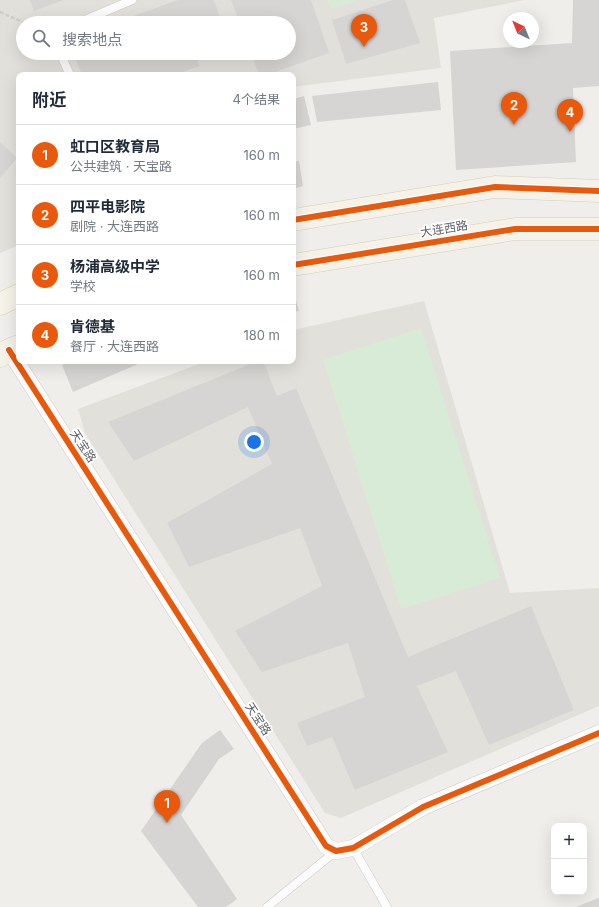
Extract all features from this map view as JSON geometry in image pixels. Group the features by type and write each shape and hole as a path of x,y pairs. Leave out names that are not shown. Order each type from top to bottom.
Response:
{"main road":[{"path":"296,219 494,186 599,191"},
{"name":"大连西路","path":"296,265 515,229 599,229"},
{"path":"0,304 16,296"}],"street":[{"name":"天宝路","path":"9,351 16,362"},
{"name":"天宝路","path":"17,364 326,846 336,850"},
{"path":"336,850 353,848 423,807 599,733"}],"lane":[{"path":"94,16 132,0"},
{"path":"63,60 69,72"},
{"path":"353,848 387,907"},
{"path":"267,907 336,850"}],"path":[{"path":"0,12 16,19"}],"shaded area":[{"path":"0,0 525,0 434,18 441,68 296,87 296,72 16,72 16,246 0,253"},
{"path":"424,301 510,593 599,588 599,706 341,818 325,813 85,433 78,409 199,364 296,364 296,329"}],"green space":[{"path":"327,0 359,0 331,9"},
{"path":"421,328 500,578 401,609 323,360"}],"building":[{"path":"30,0 63,0 34,11"},
{"path":"178,0 214,0 220,16 133,16"},
{"path":"231,0 311,0 329,53 275,72 258,72 254,60 296,60 296,16 237,16"},
{"path":"393,0 405,0 420,43 346,64 332,20"},
{"path":"573,0 599,0 599,86 573,88 576,162 456,170 450,51 503,48 539,48 539,45 572,43"},
{"path":"76,60 197,60 200,66 183,72 81,72"},
{"path":"438,82 441,110 317,122 312,96"},
{"path":"304,96 311,125 296,128 296,98"},
{"path":"0,142 16,157 16,159 0,178"},
{"path":"299,161 303,186 296,188 296,162"},
{"path":"296,300 299,311 296,312"},
{"path":"64,364 138,364 73,392 62,365"},
{"path":"251,364 264,364 277,396 296,388 408,657 531,606 574,710 489,745 456,671 417,686 448,752 355,790 332,737 307,746 297,723 365,697 348,643 262,672 235,631 322,586 300,528 189,567 167,523 272,464 248,407 134,461 108,422"},
{"path":"220,730 234,749 219,759 181,815 237,899 226,907 198,907 141,831 202,743"},
{"path":"598,898 599,907 576,907"}],"cycle path":[{"path":"296,220 495,187 599,191"},
{"path":"296,265 515,229 599,229"},
{"path":"9,350 16,361"},
{"path":"18,364 326,846 336,851 353,848 423,807 599,733"}],"place":[{"name":"杨浦高级中学","path":"364,47"},
{"name":"四平电影院","path":"514,125"},
{"name":"肯德基","path":"570,132"},
{"name":"虹口区教育局","path":"167,823"}]}
